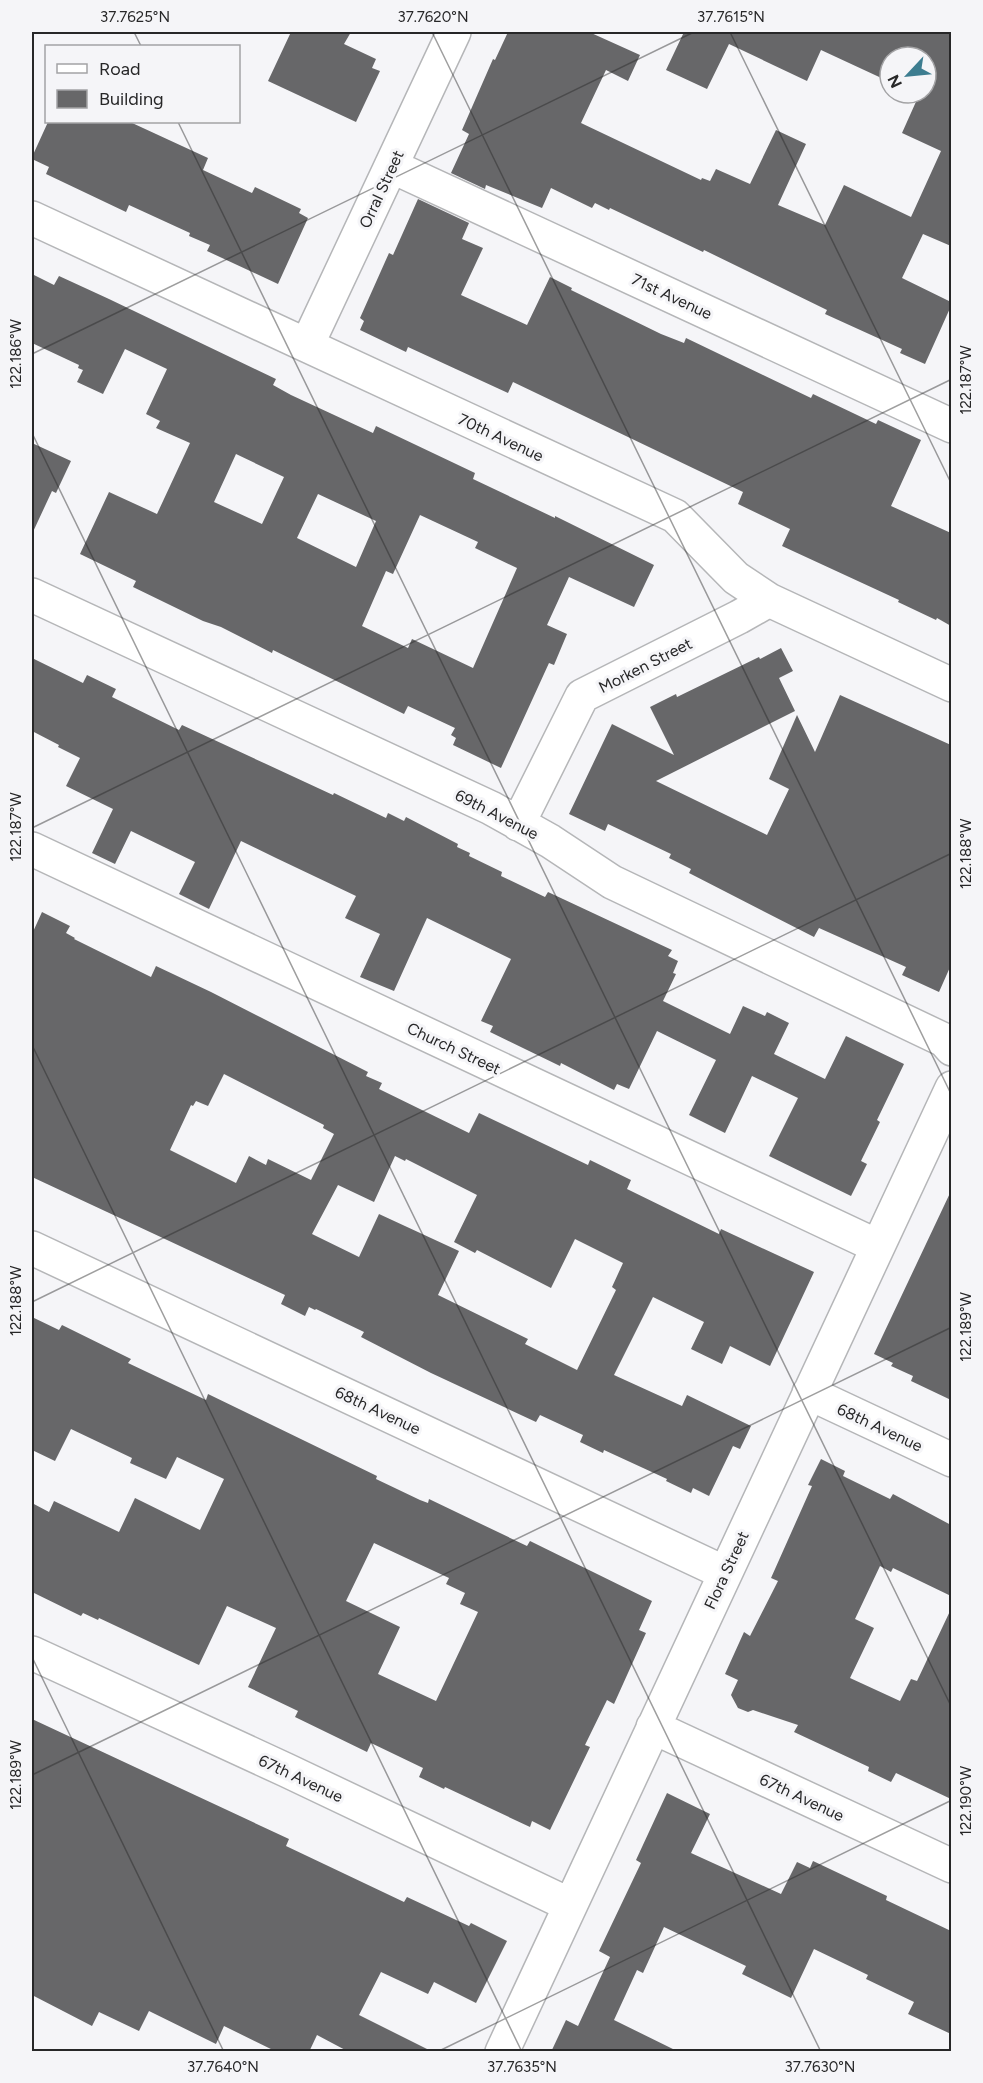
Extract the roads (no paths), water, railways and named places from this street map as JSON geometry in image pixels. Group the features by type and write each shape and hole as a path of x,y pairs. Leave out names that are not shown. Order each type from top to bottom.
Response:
{"street":[{"name":"Orral Street","path":"307,345 454,32"},
{"name":"71st Avenue","path":"391,166 951,426"},
{"name":"70th Avenue","path":"32,218 675,516 736,578 769,600 951,685"},
{"name":"69th Avenue","path":"32,595 491,808 550,841 612,882 944,1040 951,1049"},
{"name":"Morken Street","path":"518,824 582,696 769,600"},
{"name":"Church Street","path":"32,849 877,1246"},
{"name":"Flora Street","path":"502,2052 951,1088"},
{"name":"68th Avenue","path":"32,1248 725,1573"},
{"name":"68th Avenue","path":"809,1394 951,1460"},
{"name":"67th Avenue","path":"32,1653 297,1775 570,1905"},
{"name":"67th Avenue","path":"653,1727 951,1866"}]}
